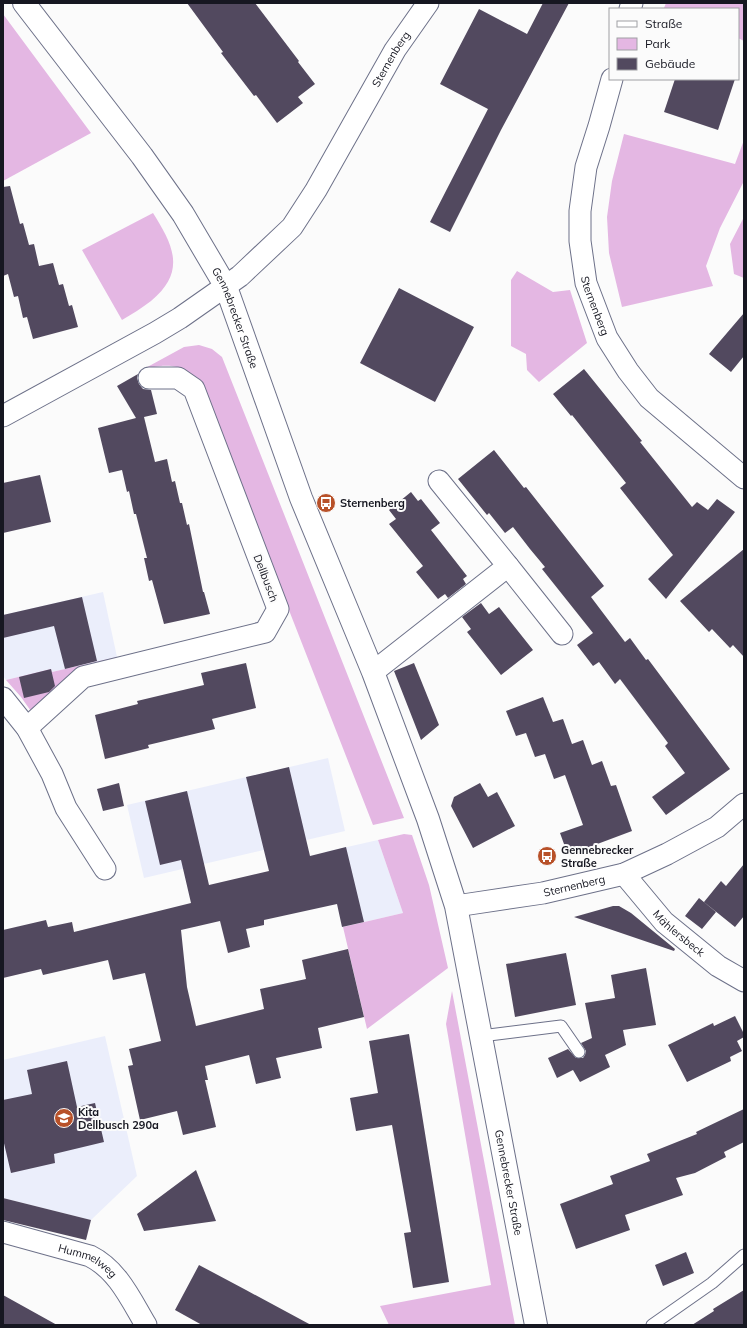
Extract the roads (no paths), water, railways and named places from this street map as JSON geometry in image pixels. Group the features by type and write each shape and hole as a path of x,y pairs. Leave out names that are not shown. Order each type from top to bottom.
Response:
{"main road":[{"name":"Gennebrecker Straße","path":"24,3 147,162 183,214 226,287 301,498 373,672 428,819 456,906 536,1325"}],"street":[{"name":"Sternenberg","path":"226,287 240,276 292,227 316,190 395,50 428,3"},
{"name":"Sternenberg","path":"612,80 586,167 580,211 580,241 586,283 607,338 628,371 649,398 744,478"},
{"path":"3,416 155,333 226,287"},
{"name":"Dellbusch","path":"27,728 83,676 265,632 278,610 194,389 178,378 149,378"},
{"path":"439,481 562,634"},
{"path":"373,672 508,566"},
{"path":"3,698 27,728 52,774 66,808 105,869"},
{"name":"Sternenberg","path":"456,906 543,893 624,874 667,854 718,827 744,804"},
{"name":"Mählersbeck","path":"624,874 664,922 718,966 744,981"},
{"name":"Hummelweg","path":"3,1232 90,1256 99,1261 119,1281 146,1325"}],"lane":[{"path":"481,1036 561,1026 579,1052"},
{"path":"652,1325 712,1283 744,1255"}],"place":[{"name":"Sternenberg","path":"326,503"},
{"name":"Gennebrecker Straße","path":"547,856"},
{"name":"Kita Dellbusch 290a","path":"64,1118"}]}
